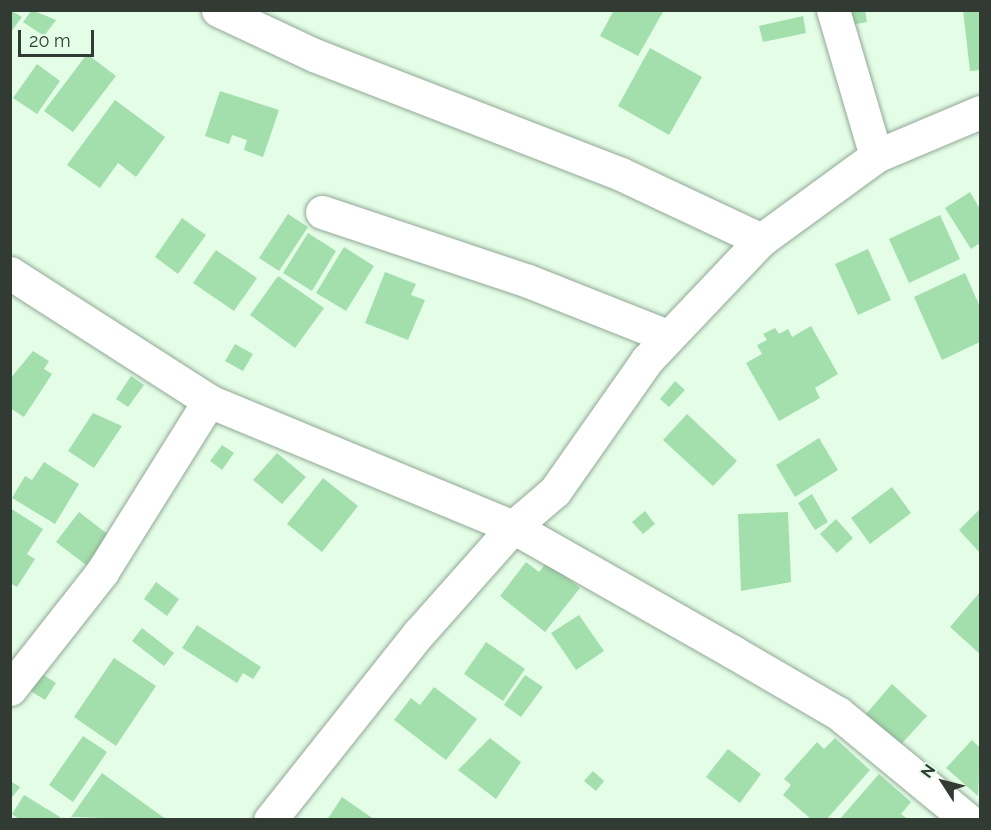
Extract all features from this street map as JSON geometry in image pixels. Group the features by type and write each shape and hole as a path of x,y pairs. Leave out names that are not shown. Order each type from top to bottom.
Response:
{"street":[{"path":"218,10 314,55 621,174 761,240"},
{"path":"833,10 876,156"},
{"path":"270,819 419,633 513,527 555,491 667,336 761,240 876,156 981,112"},
{"path":"322,212 528,281 667,336"},
{"path":"10,273 208,401 513,527 838,713 968,819"},
{"path":"10,689 102,572 208,401"}],"building":[{"path":"10,10 22,17 10,33"},
{"path":"32,10 56,20 44,36 23,22"},
{"path":"614,10 664,10 638,56 600,36"},
{"path":"843,10 865,10 867,22 845,26"},
{"path":"963,10 980,10 980,70 970,71"},
{"path":"803,16 806,33 763,42 759,26"},
{"path":"650,48 702,77 669,135 618,106"},
{"path":"87,54 116,76 73,132 44,111"},
{"path":"37,64 60,81 37,114 13,98"},
{"path":"220,91 279,110 263,157 244,150 247,140 232,135 229,144 205,136"},
{"path":"115,100 165,137 136,177 118,163 100,188 67,165"},
{"path":"970,192 980,209 980,243 971,249 945,208"},
{"path":"288,214 308,227 279,271 259,258"},
{"path":"940,215 960,259 909,283 889,239"},
{"path":"182,218 206,235 178,274 155,257"},
{"path":"308,233 336,251 312,291 283,273"},
{"path":"344,247 374,266 346,311 316,293"},
{"path":"868,249 891,300 858,315 835,264"},
{"path":"216,250 257,278 234,311 193,283"},
{"path":"385,272 416,284 411,295 425,300 408,340 365,323"},
{"path":"965,273 980,307 980,342 942,360 914,297"},
{"path":"278,276 324,308 295,348 250,315"},
{"path":"811,326 838,374 815,388 820,398 779,421 746,363 762,354 757,345 767,340 763,334 775,328 779,334 788,329 792,337"},
{"path":"235,344 253,354 243,371 225,361"},
{"path":"33,351 49,361 44,369 52,374 24,417 10,408 10,379"},
{"path":"131,376 144,385 128,407 116,399"},
{"path":"675,381 685,390 669,407 660,399"},
{"path":"93,413 122,426 94,468 68,451"},
{"path":"687,414 737,461 713,486 663,440"},
{"path":"819,438 838,470 795,497 776,465"},
{"path":"222,445 234,453 222,470 210,461"},
{"path":"277,453 306,477 282,504 253,480"},
{"path":"44,462 79,484 55,524 12,498 25,476 32,480"},
{"path":"323,478 358,506 322,552 287,524"},
{"path":"892,487 911,513 870,544 851,518"},
{"path":"812,494 828,522 815,530 798,503"},
{"path":"10,508 43,529 27,554 35,559 17,587 10,583"},
{"path":"980,509 980,553 959,530"},
{"path":"645,511 655,524 643,534 632,522"},
{"path":"79,512 110,536 86,565 56,542"},
{"path":"788,512 791,582 741,591 738,514"},
{"path":"836,519 853,538 837,553 820,534"},
{"path":"526,562 539,572 547,562 580,588 545,632 500,596"},
{"path":"156,582 179,599 167,616 144,599"},
{"path":"980,592 980,654 950,627"},
{"path":"579,615 604,651 576,670 551,633"},
{"path":"197,625 261,667 253,679 243,673 237,683 182,648"},
{"path":"142,628 174,653 164,666 132,641"},
{"path":"486,642 525,669 503,701 464,674"},
{"path":"114,658 156,686 116,746 74,717"},
{"path":"34,669 56,683 45,700 23,686"},
{"path":"525,675 543,687 521,717 504,705"},
{"path":"892,684 927,716 894,752 859,722"},
{"path":"434,687 477,719 446,760 394,720 411,698 420,705"},
{"path":"83,736 107,752 73,802 49,785"},
{"path":"490,738 521,762 496,799 458,770"},
{"path":"835,738 870,770 826,820 811,819 783,795 791,785 784,779 817,742 824,749"},
{"path":"972,740 980,748 978,796 946,768"},
{"path":"728,749 761,774 740,803 706,777"},
{"path":"593,771 604,781 596,791 584,781"},
{"path":"102,773 167,820 71,817"},
{"path":"879,774 911,802 901,814 909,820 839,820"},
{"path":"10,781 20,787 10,800"},
{"path":"24,795 60,817 59,820 20,820 12,814"},
{"path":"342,797 375,820 327,820"}]}
